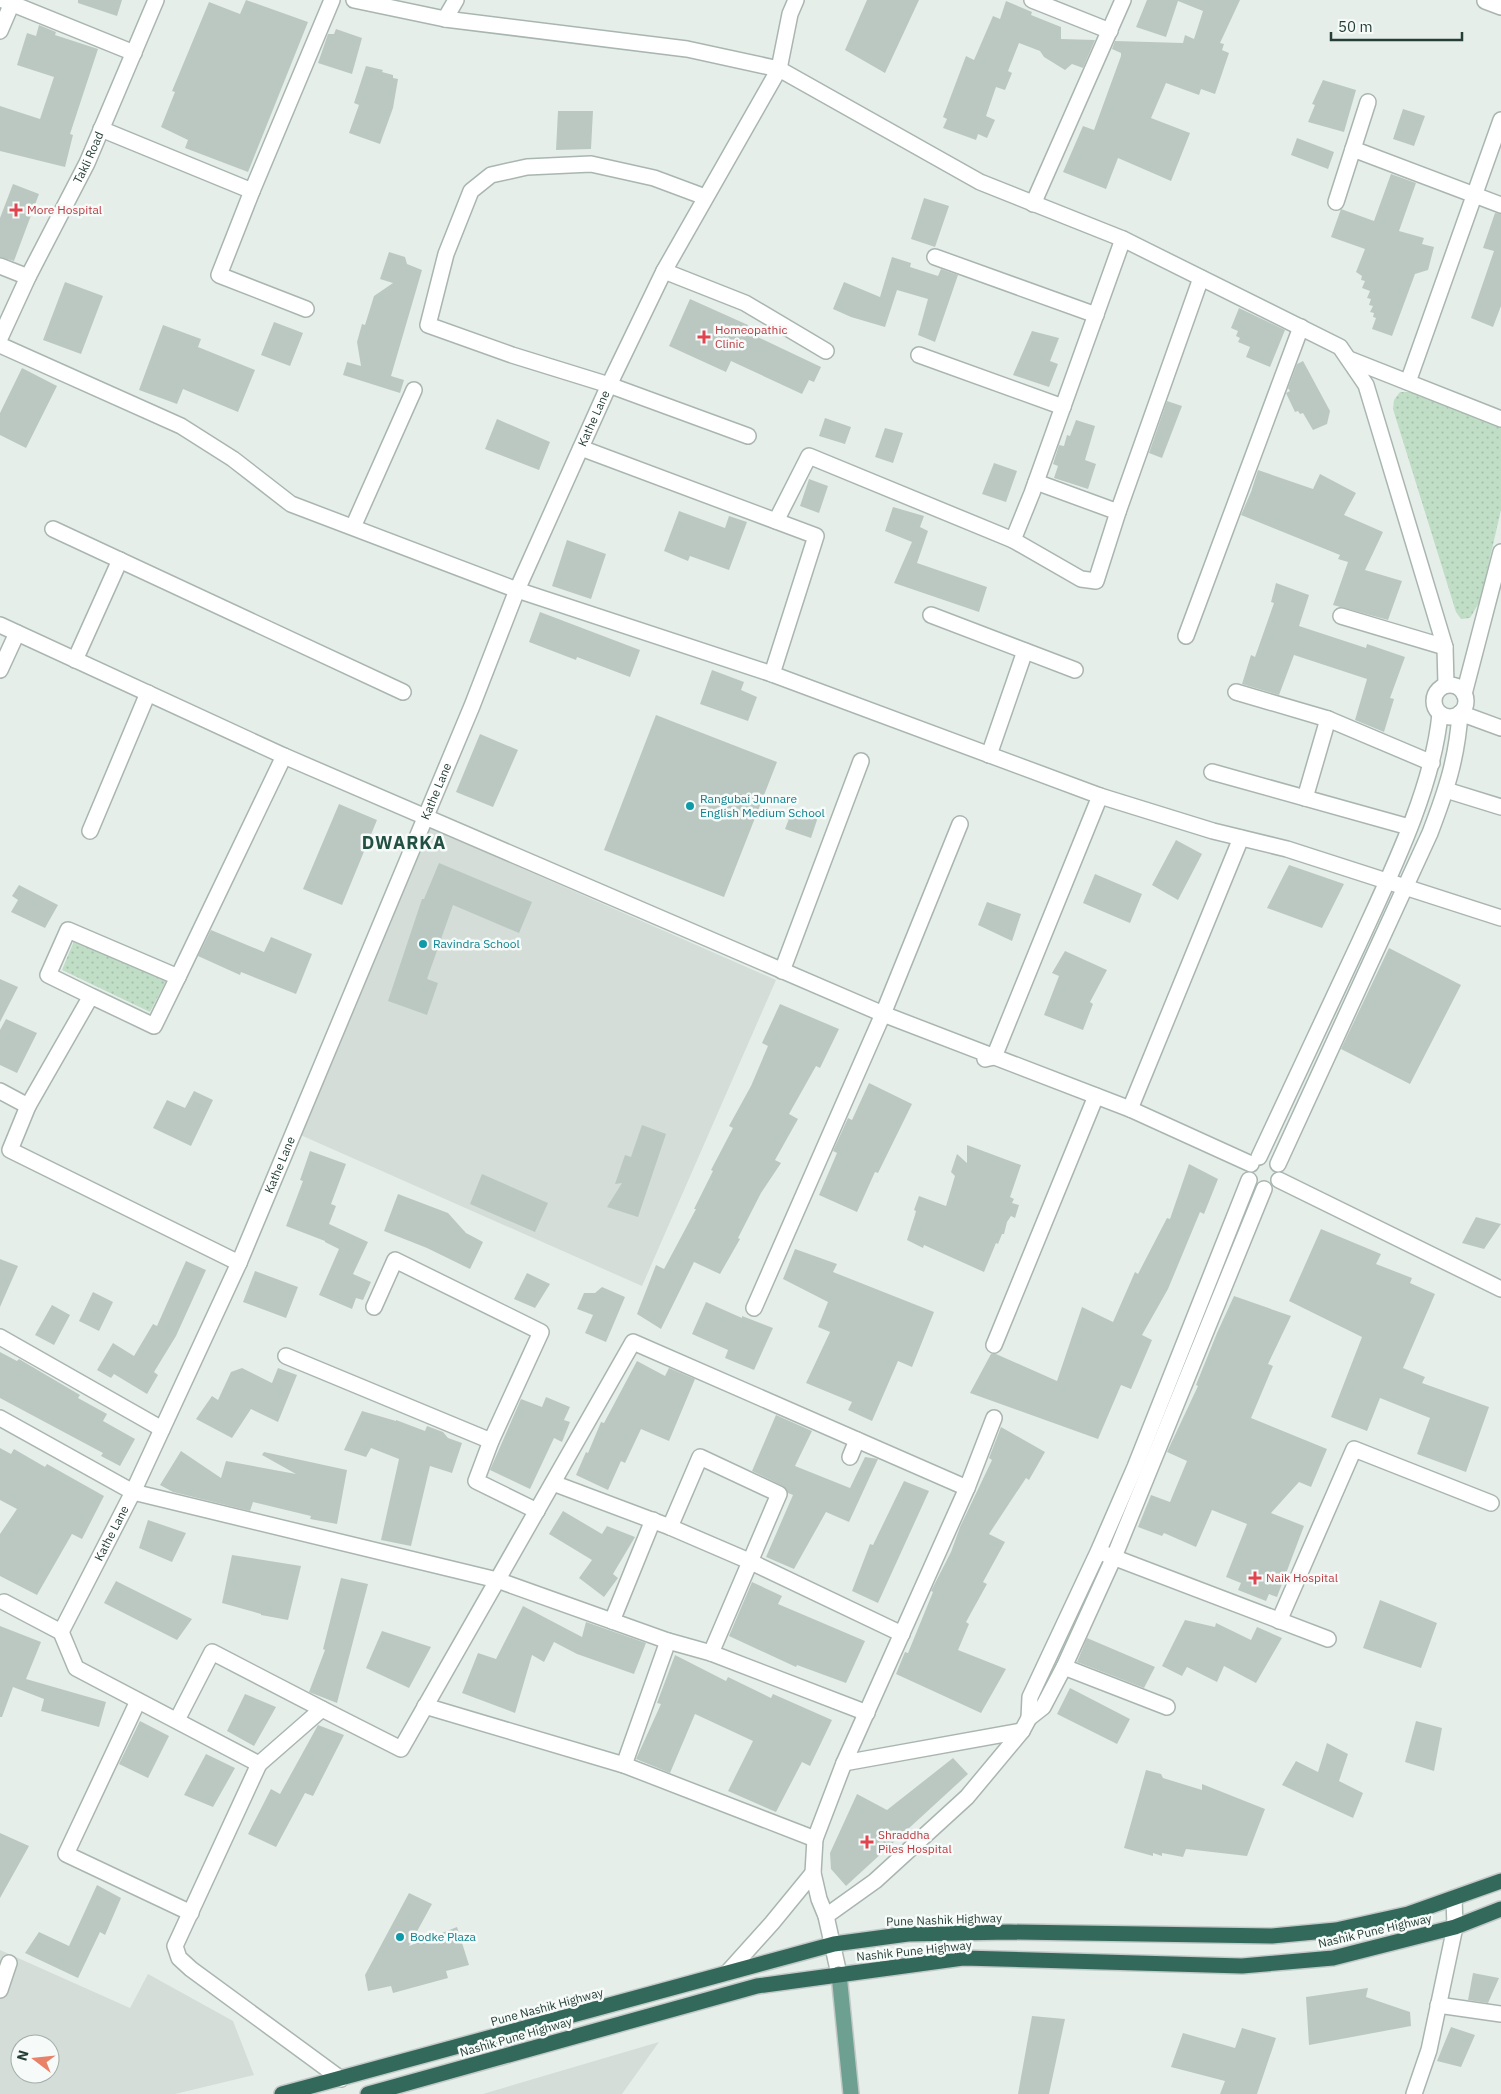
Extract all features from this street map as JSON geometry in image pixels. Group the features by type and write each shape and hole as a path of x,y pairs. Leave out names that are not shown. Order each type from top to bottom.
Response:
{"highway":[{"name":"Pune Nashik Highway","path":"282,2094 834,1944 908,1934 1009,1932 1272,1936 1336,1930 1408,1914 1501,1881"},
{"name":"Nashik Pune Highway","path":"368,2094 757,1986 963,1958 1242,1966 1333,1958 1456,1927 1501,1909"}],"main road":[{"path":"839,1974 851,2094"}],"street":[{"name":"Takli Road","path":"0,338 28,277 86,164 156,0"},
{"path":"306,309 219,275 332,0"},
{"path":"354,0 445,19 686,49 779,69 980,182 1123,239 1340,346 1366,385 1444,647 1446,684"},
{"path":"445,19 456,0"},
{"name":"Kathe Lane","path":"61,1632 133,1492 239,1264 472,706 517,590 581,448 664,271 779,69 790,14 796,0"},
{"path":"1032,0 1110,31"},
{"path":"1033,204 1123,0"},
{"path":"1485,1 1501,7"},
{"path":"0,32 8,2 134,53"},
{"path":"1336,202 1368,102"},
{"path":"1408,382 1501,120"},
{"path":"101,129 252,191"},
{"path":"1353,149 1501,205"},
{"path":"705,197 654,178 591,164 527,167 492,175 472,191 446,254 428,325 512,355 610,385 748,436"},
{"path":"1013,540 1036,482 1123,239"},
{"path":"935,257 1096,315"},
{"path":"0,266 28,277"},
{"path":"664,271 745,303 826,351"},
{"path":"776,521 809,456 1013,540 1081,579 1096,581 1118,512 1201,278"},
{"path":"1186,636 1301,327"},
{"path":"0,345 181,426 234,459 291,504 517,590 772,674 1100,796 1241,838 1287,849 1501,918"},
{"path":"919,355 1063,407"},
{"path":"1349,359 1501,419"},
{"path":"353,527 414,390"},
{"path":"581,448 816,536 772,674"},
{"path":"1036,482 1118,512"},
{"path":"53,529 404,692"},
{"path":"1278,1164 1363,977 1406,888 1446,790 1456,758 1460,713 1465,704 1464,694 1501,552"},
{"path":"75,660 120,560"},
{"path":"931,615 1075,670"},
{"path":"1341,616 1444,647"},
{"path":"0,625 284,756 883,1014 990,1058 1130,1109 1255,1161 1270,1157 1278,1164 1281,1174 1279,1180 1272,1188 1264,1190 1256,1188 1249,1180"},
{"path":"0,670 17,633"},
{"path":"989,755 1025,651"},
{"path":"826,1916 876,1882 967,1797 1022,1731 1029,1718 1043,1707 1064,1667 1114,1557 1211,1278 1249,1180 1248,1169 1255,1161 1386,882 1409,827 1432,763 1438,739 1440,714 1434,705 1434,695 1441,686 1446,684 1457,686 1464,694"},
{"path":"1236,692 1328,719 1432,763"},
{"path":"90,831 148,694"},
{"path":"1440,714 1450,717 1460,713 1501,728"},
{"path":"1305,798 1328,719"},
{"path":"178,977 68,930 48,975 154,1026 178,977 284,756"},
{"path":"782,971 861,761"},
{"path":"1212,772 1409,827"},
{"path":"1446,790 1501,807"},
{"path":"990,1058 1100,796"},
{"path":"754,1308 883,1014 960,824"},
{"path":"1130,1109 1241,838"},
{"path":"91,996 28,1106 10,1150 239,1264"},
{"path":"0,1091 28,1106"},
{"path":"994,1345 1096,1096"},
{"path":"1279,1180 1501,1289"},
{"path":"1029,1718 1030,1698 1098,1552 1160,1426 1226,1282 1264,1190"},
{"path":"374,1306 395,1260 541,1332 491,1441 476,1481 537,1511"},
{"path":"1211,1278 1226,1282"},
{"path":"0,1337 162,1429"},
{"path":"178,1720 212,1652 401,1748 633,1342 967,1488"},
{"path":"286,1356 491,1441"},
{"path":"0,1418 133,1492 497,1580 668,1641 711,1653 867,1713"},
{"path":"839,1974 834,1944 813,1874 816,1839 844,1763 967,1488 994,1418"},
{"path":"850,1457 857,1440"},
{"path":"1279,1621 1354,1449 1491,1503"},
{"path":"670,1526 700,1458 778,1494 711,1653"},
{"path":"553,1483 670,1526 749,1561 902,1634"},
{"path":"612,1621 653,1520"},
{"path":"1098,1552 1328,1639"},
{"path":"1,1604 61,1632 76,1668 259,1764"},
{"path":"624,1766 668,1641"},
{"path":"1064,1667 1167,1707"},
{"path":"138,1701 66,1854 191,1912"},
{"path":"425,1706 624,1766 816,1839"},
{"path":"322,1709 259,1764 175,1946 180,1958 191,1969 341,2079"},
{"path":"844,1763 1022,1731"},
{"path":"728,1973 813,1874"},
{"path":"1414,2094 1428,2050 1456,1927 1454,1898"},
{"path":"0,1990 10,1963"},
{"path":"1438,2005 1501,2014"}],"shaded area":[{"path":"430,828 776,980 642,1286 296,1133"},
{"path":"0,1950 130,2008 148,1974 233,2021 254,2075 175,2094 0,2094"},
{"path":"659,2042 622,2094 483,2094"}],"green space":[{"path":"1400,392 1411,392 1501,427 1501,510 1480,601 1470,618 1461,619 1456,612 1393,409 1394,400"},
{"path":"74,941 166,981 150,1012 62,970"}],"building":[{"path":"78,0 122,0 117,16 78,3"},
{"path":"246,0 308,22 248,172 185,148 188,140 161,127 175,92 172,91 209,2 240,14"},
{"path":"867,0 919,0 885,73 845,50"},
{"path":"1147,0 1240,0 1220,43 1224,44 1222,50 1229,53 1215,94 1201,89 1199,95 1166,83 1151,118 1190,133 1171,181 1118,158 1106,189 1063,172 1083,126 1094,130 1121,56 1121,53 1112,49 1115,41 1183,43 1185,35 1194,39 1203,11 1178,1 1166,37 1136,27"},
{"path":"1006,1 1032,12 1031,15 1061,27 1061,39 1095,40 1083,68 1072,64 1065,70 1044,57 1040,51 1019,43 1008,71 1012,73 1005,90 996,87 986,116 995,120 987,138 978,134 976,140 943,128 947,119 943,117 966,56 974,60 993,16 1000,19"},
{"path":"39,25 56,32 55,35 98,49 70,134 73,135 65,167 0,151 0,106 40,119 54,77 17,65 27,33 36,36"},
{"path":"336,29 362,38 352,74 318,63 328,34 334,34"},
{"path":"366,66 383,70 382,72 393,75 393,78 398,79 393,108 380,144 349,133 359,105 354,103"},
{"path":"1323,80 1356,90 1344,132 1308,122 1315,105 1312,104"},
{"path":"1403,109 1425,116 1414,146 1393,139"},
{"path":"558,111 593,111 591,149 556,150"},
{"path":"1297,138 1334,152 1328,169 1291,155"},
{"path":"1391,174 1416,183 1399,231 1424,238 1422,244 1434,247 1428,270 1415,274 1392,336 1372,329 1376,318 1373,317 1374,313 1370,312 1373,306 1369,305 1371,299 1367,298 1370,291 1362,288 1365,281 1361,280 1362,276 1356,272 1365,249 1331,237 1341,209 1374,221"},
{"path":"13,184 39,194 14,261 0,257 0,218"},
{"path":"924,198 949,206 935,247 911,239"},
{"path":"1495,213 1501,214 1501,306 1493,327 1471,318 1494,251 1483,248"},
{"path":"389,252 405,257 407,264 422,270 391,376 404,380 400,393 343,375 347,362 361,366 357,342 362,324 365,325 374,296 393,283 380,279"},
{"path":"892,257 911,263 910,267 938,276 941,269 958,275 935,342 918,335 928,299 897,290 885,327 851,317 833,309 844,282 880,297"},
{"path":"65,282 103,296 81,354 43,340"},
{"path":"690,299 748,325 745,331 821,367 814,382 809,380 802,394 731,361 726,372 669,346"},
{"path":"1239,308 1285,330 1270,367 1246,357 1250,347 1238,342 1240,338 1236,336 1238,331 1231,328"},
{"path":"274,322 303,333 290,366 261,355"},
{"path":"163,325 201,339 198,347 255,370 238,412 183,389 177,404 139,390"},
{"path":"1032,331 1059,338 1050,361 1058,364 1049,387 1013,375"},
{"path":"1303,361 1330,411 1327,424 1313,430 1303,413 1295,412 1286,393 1290,391 1288,388 1297,364"},
{"path":"22,368 57,386 26,448 0,435 0,413"},
{"path":"1167,401 1182,406 1162,458 1149,453"},
{"path":"825,418 851,427 845,444 819,436"},
{"path":"497,419 550,442 539,470 485,449"},
{"path":"1076,420 1095,426 1085,460 1096,464 1088,489 1054,478 1058,466 1053,464 1059,445 1064,446 1067,435 1070,436"},
{"path":"885,428 903,433 893,463 875,457"},
{"path":"994,463 1017,471 1006,502 982,494"},
{"path":"1258,470 1313,489 1320,474 1356,493 1344,515 1383,532 1365,570 1402,581 1388,620 1333,605 1348,562 1338,559 1340,555 1241,515"},
{"path":"809,479 828,486 819,513 800,506"},
{"path":"893,507 924,516 920,527 928,531 917,563 987,587 979,612 894,583 912,542 885,531"},
{"path":"679,511 725,528 729,516 747,522 729,570 690,556 688,561 664,551"},
{"path":"567,540 606,554 591,599 552,586"},
{"path":"1276,583 1309,595 1299,626 1366,648 1367,644 1405,657 1390,698 1394,699 1384,732 1355,720 1367,679 1294,655 1279,695 1242,684 1251,655 1255,657 1274,603 1271,602"},
{"path":"540,612 640,650 630,677 577,657 576,660 529,642"},
{"path":"712,670 744,682 741,690 757,697 748,721 700,704"},
{"name":"Rangubai Junnare English Medium School","path":"656,715 777,762 724,897 604,850"},
{"path":"480,734 518,750 493,807 456,792"},
{"path":"339,804 377,820 342,905 303,889"},
{"path":"792,811 818,817 811,838 785,829"},
{"path":"1176,840 1202,854 1178,900 1152,885"},
{"path":"439,863 532,902 519,933 453,905 427,979 438,983 427,1015 388,1001 422,899 424,899"},
{"path":"1289,865 1344,884 1322,928 1267,908"},
{"path":"1095,874 1142,894 1130,923 1083,903"},
{"path":"19,885 58,905 45,928 11,912 18,900 12,896"},
{"path":"987,902 1021,914 1012,941 978,925"},
{"path":"211,930 264,952 271,937 312,954 296,994 241,972 240,975 198,956"},
{"path":"1389,948 1461,985 1410,1084 1341,1049"},
{"path":"1065,951 1107,970 1090,1002 1093,1004 1083,1030 1044,1015 1059,976 1052,973"},
{"path":"0,979 18,987 0,1022"},
{"path":"780,1004 839,1029 820,1068 816,1066 789,1114 798,1119 775,1160 781,1163 761,1193 738,1238 740,1239 720,1274 694,1262 661,1329 637,1314 656,1265 664,1269 696,1209 694,1209 713,1171 711,1170 733,1128 729,1126 751,1086 768,1046 762,1043"},
{"path":"6,1019 37,1033 17,1073 0,1065 0,1030"},
{"path":"869,1083 912,1104 878,1173 875,1172 857,1212 819,1195 837,1153 833,1151 848,1118 852,1120"},
{"path":"194,1091 213,1100 191,1146 153,1128 167,1100 185,1108"},
{"path":"642,1125 666,1134 638,1217 607,1207 622,1183 615,1184 625,1155 631,1157"},
{"path":"967,1145 1021,1165 1010,1197 1014,1199 1012,1203 1019,1205 1015,1218 1011,1216 1007,1222 1004,1234 1002,1234 998,1244 996,1243 984,1272 924,1245 923,1248 907,1240 919,1196 946,1206 955,1176 951,1172 957,1154 967,1163"},
{"path":"310,1151 346,1164 331,1204 336,1206 329,1224 368,1242 353,1274 371,1282 363,1300 356,1298 352,1309 319,1295 339,1249 325,1241 286,1226 303,1181 300,1180"},
{"path":"1189,1164 1218,1179 1204,1214 1200,1212 1168,1289 1142,1335 1152,1340 1131,1389 1121,1385 1098,1439 970,1393 991,1354 996,1354 1057,1381 1082,1307 1113,1322 1135,1272 1138,1274 1167,1218 1170,1219"},
{"path":"482,1174 548,1203 535,1232 470,1204"},
{"path":"398,1194 448,1213 466,1233 483,1242 470,1269 427,1248 384,1231"},
{"path":"1476,1217 1501,1224 1484,1249 1462,1243"},
{"path":"1321,1229 1381,1254 1376,1264 1412,1278 1410,1283 1435,1294 1403,1368 1425,1377 1422,1383 1489,1407 1466,1472 1417,1454 1430,1418 1380,1398 1367,1431 1331,1417 1362,1337 1289,1301"},
{"path":"795,1249 837,1264 833,1272 934,1312 912,1367 898,1361 872,1421 848,1410 852,1402 806,1383 830,1332 818,1327 828,1302 783,1279"},
{"path":"0,1259 18,1266 0,1307"},
{"path":"186,1261 206,1270 176,1336 154,1372 158,1375 147,1394 114,1374 111,1378 97,1370 113,1343 134,1356 153,1324 157,1326"},
{"path":"255,1271 298,1287 286,1318 243,1302"},
{"path":"527,1273 550,1284 535,1308 514,1299"},
{"path":"602,1287 625,1297 606,1342 585,1333 593,1315 577,1309 584,1293 595,1293"},
{"path":"93,1292 113,1302 99,1331 79,1321"},
{"path":"1234,1296 1291,1316 1268,1364 1273,1366 1251,1418 1327,1449 1311,1487 1299,1482 1271,1513 1304,1526 1277,1597 1269,1594 1266,1601 1238,1590 1241,1583 1226,1577 1247,1524 1212,1510 1196,1547 1164,1533 1162,1536 1138,1527 1151,1495 1170,1502 1187,1461 1167,1452 1198,1386 1196,1385"},
{"path":"706,1302 742,1318 742,1316 773,1328 754,1370 725,1358 728,1350 692,1334"},
{"path":"52,1305 70,1315 54,1345 35,1335"},
{"path":"0,1352 17,1361 19,1359 80,1395 78,1398 107,1414 103,1421 135,1439 120,1466 101,1456 103,1453 0,1398"},
{"path":"637,1361 665,1376 669,1368 695,1379 669,1441 641,1429 625,1463 621,1461 608,1490 576,1475 601,1422 604,1423"},
{"path":"242,1368 272,1383 278,1368 297,1375 278,1422 251,1409 232,1438 196,1419 212,1396 218,1400 231,1372"},
{"path":"546,1397 570,1407 564,1420 570,1422 562,1442 554,1438 530,1489 490,1470 521,1399 542,1407"},
{"path":"362,1411 396,1420 425,1431 427,1426 443,1432 448,1438 462,1443 452,1473 430,1466 411,1546 381,1540 399,1459 371,1448 366,1457 344,1450"},
{"path":"776,1415 812,1431 795,1466 850,1488 865,1457 878,1459 849,1522 826,1512 794,1569 766,1557 793,1495 788,1493 783,1486 752,1471"},
{"path":"1001,1427 1045,1452 1029,1480 1026,1478 989,1534 1005,1542 983,1582 987,1584 966,1622 969,1624 958,1650 1006,1669 981,1713 896,1674 905,1652 908,1653 933,1592 931,1591 951,1552 960,1527 992,1460 989,1458"},
{"path":"0,1448 11,1454 14,1449 45,1467 47,1464 104,1496 82,1539 72,1534 37,1595 0,1576 0,1534 17,1509 0,1500"},
{"path":"181,1451 221,1478 226,1461 296,1474 262,1455 264,1452 347,1470 337,1524 310,1519 311,1516 253,1502 250,1511 173,1492 160,1485"},
{"path":"904,1481 929,1491 878,1603 852,1591 870,1544 873,1545"},
{"path":"563,1511 602,1534 607,1526 635,1537 613,1574 618,1578 604,1597 579,1578 592,1560 549,1534"},
{"path":"148,1520 186,1533 172,1562 139,1548"},
{"path":"232,1555 301,1566 288,1620 261,1615 222,1603"},
{"path":"341,1578 368,1584 337,1703 309,1692 325,1650 323,1649"},
{"path":"116,1581 192,1619 177,1640 104,1603"},
{"path":"752,1582 782,1596 778,1604 865,1641 846,1683 797,1665 796,1667 729,1636"},
{"path":"1380,1600 1437,1623 1421,1668 1363,1648"},
{"path":"523,1606 582,1637 586,1622 646,1643 634,1674 577,1654 554,1642 544,1662 532,1655 515,1713 462,1693 478,1653 496,1659"},
{"path":"1185,1620 1215,1627 1216,1623 1251,1640 1257,1627 1282,1638 1256,1683 1224,1666 1217,1682 1187,1667 1182,1676 1162,1666"},
{"path":"0,1626 41,1642 26,1679 106,1702 99,1727 41,1711 44,1699 13,1687 2,1717 0,1717"},
{"path":"382,1631 431,1647 409,1688 366,1668"},
{"path":"1087,1638 1155,1667 1144,1688 1077,1662"},
{"path":"675,1655 726,1681 728,1677 771,1698 773,1694 832,1720 810,1766 802,1762 776,1812 728,1791 753,1741 695,1714 670,1773 636,1759 661,1704 657,1703"},
{"path":"1070,1688 1130,1719 1117,1744 1057,1714"},
{"path":"245,1694 276,1707 254,1746 227,1731"},
{"path":"140,1721 169,1736 148,1778 119,1764"},
{"path":"1416,1721 1442,1728 1434,1771 1405,1762"},
{"path":"318,1725 344,1735 313,1796 305,1793 276,1847 248,1834 271,1789 280,1794"},
{"path":"1327,1743 1348,1754 1339,1781 1363,1793 1353,1818 1282,1785 1296,1761 1318,1772"},
{"path":"206,1754 235,1768 213,1807 184,1795"},
{"path":"953,1758 968,1774 846,1886 831,1869 830,1853 857,1794 887,1810"},
{"path":"1146,1770 1161,1774 1163,1778 1202,1790 1202,1784 1265,1809 1247,1856 1186,1849 1183,1857 1162,1853 1162,1856 1153,1853 1153,1856 1124,1848"},
{"path":"0,1833 29,1846 0,1898"},
{"path":"97,1885 121,1898 105,1935 100,1932 78,1978 25,1953 39,1932 69,1946"},
{"name":"Bodke Plaza","path":"409,1893 432,1904 409,1946 457,1927 469,1965 446,1971 448,1978 393,1993 391,1986 368,1991 365,1975"},
{"path":"1473,1973 1499,1978 1488,2003 1468,2000"},
{"path":"1368,1988 1366,1997 1410,2012 1411,2026 1309,2045 1306,1997"},
{"path":"1032,2016 1065,2019 1049,2094 1018,2094"},
{"path":"1451,2027 1475,2035 1461,2067 1437,2061"},
{"path":"1242,2028 1276,2038 1257,2094 1220,2094 1225,2081 1171,2067 1183,2033 1235,2048"}],"place":[{"name":"More Hospital","path":"16,210"},
{"name":"Homeopathic Clinic","path":"704,337"},
{"name":"Rangubai Junnare English Medium School","path":"690,806"},
{"name":"Ravindra School","path":"423,944"},
{"name":"Naik Hospital","path":"1255,1578"},
{"name":"Shraddha Piles Hospital","path":"867,1842"},
{"name":"Bodke Plaza","path":"400,1937"}],"district":[{"name":"DWARKA","path":"404,843"}]}
